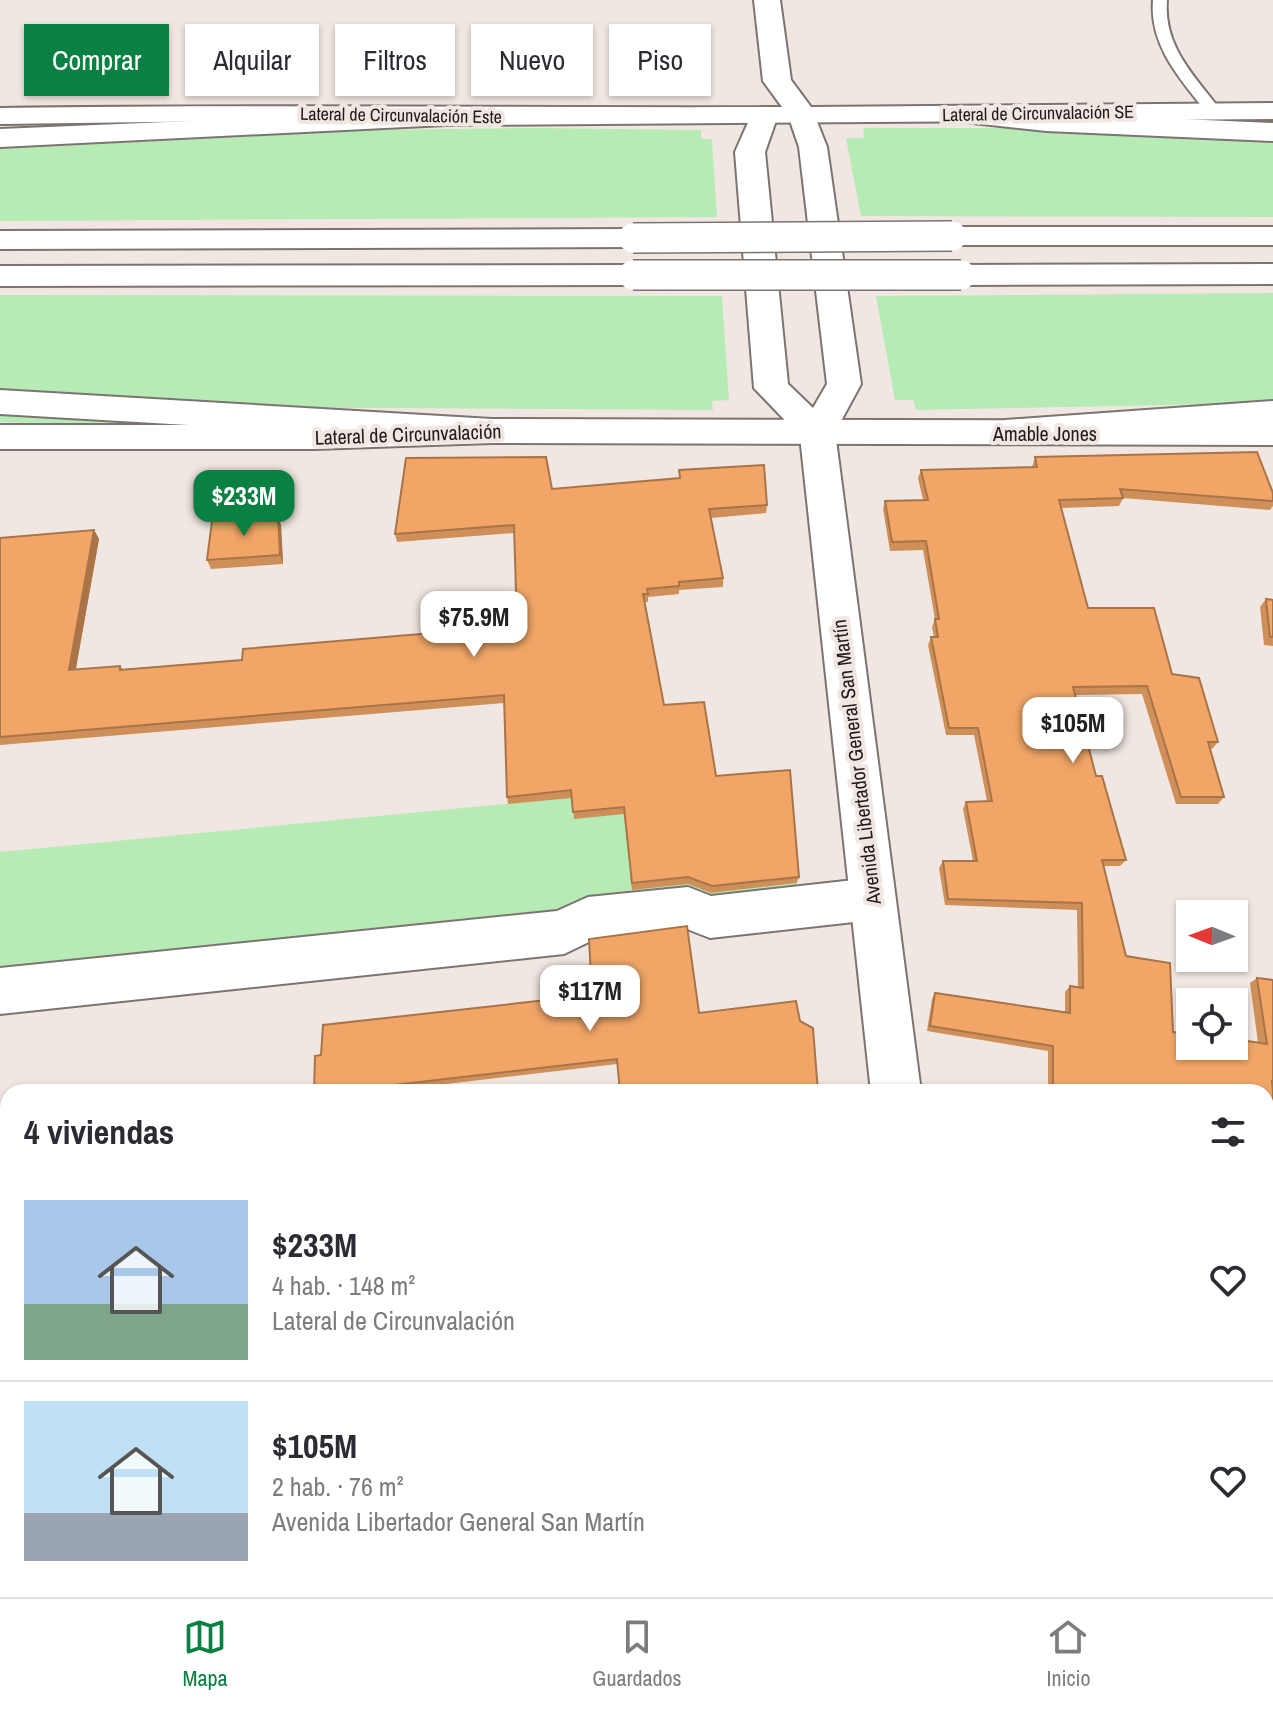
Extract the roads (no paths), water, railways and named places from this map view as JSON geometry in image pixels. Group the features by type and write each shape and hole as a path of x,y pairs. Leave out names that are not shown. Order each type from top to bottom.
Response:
{"main road":[{"path":"767,0 777,81 750,152 771,388 817,432 844,384 813,147 802,115 777,81"},
{"name":"Lateral de Circunvalación SE","path":"802,115 1273,111"},
{"name":"Lateral de Circunvalación Este","path":"0,116 340,113 476,117 802,115"},
{"path":"964,115 1046,122 1273,132"},
{"path":"0,138 476,117"},
{"path":"0,240 1273,236"},
{"path":"0,276 1273,274"},
{"path":"0,402 123,412 492,431"},
{"path":"1005,432 1273,413"},
{"name":"Lateral de Circunvalación","path":"0,437 314,437 492,431 817,432"},
{"name":"Amable Jones","path":"817,432 1273,433"},
{"name":"Avenida Libertador General San Martín","path":"817,432 895,1084"},
{"path":"0,991 564,932 588,918 688,908 710,917 872,899"}],"lane":[{"path":"1160,0 1157,16 1165,41 1176,62 1213,111"}]}
